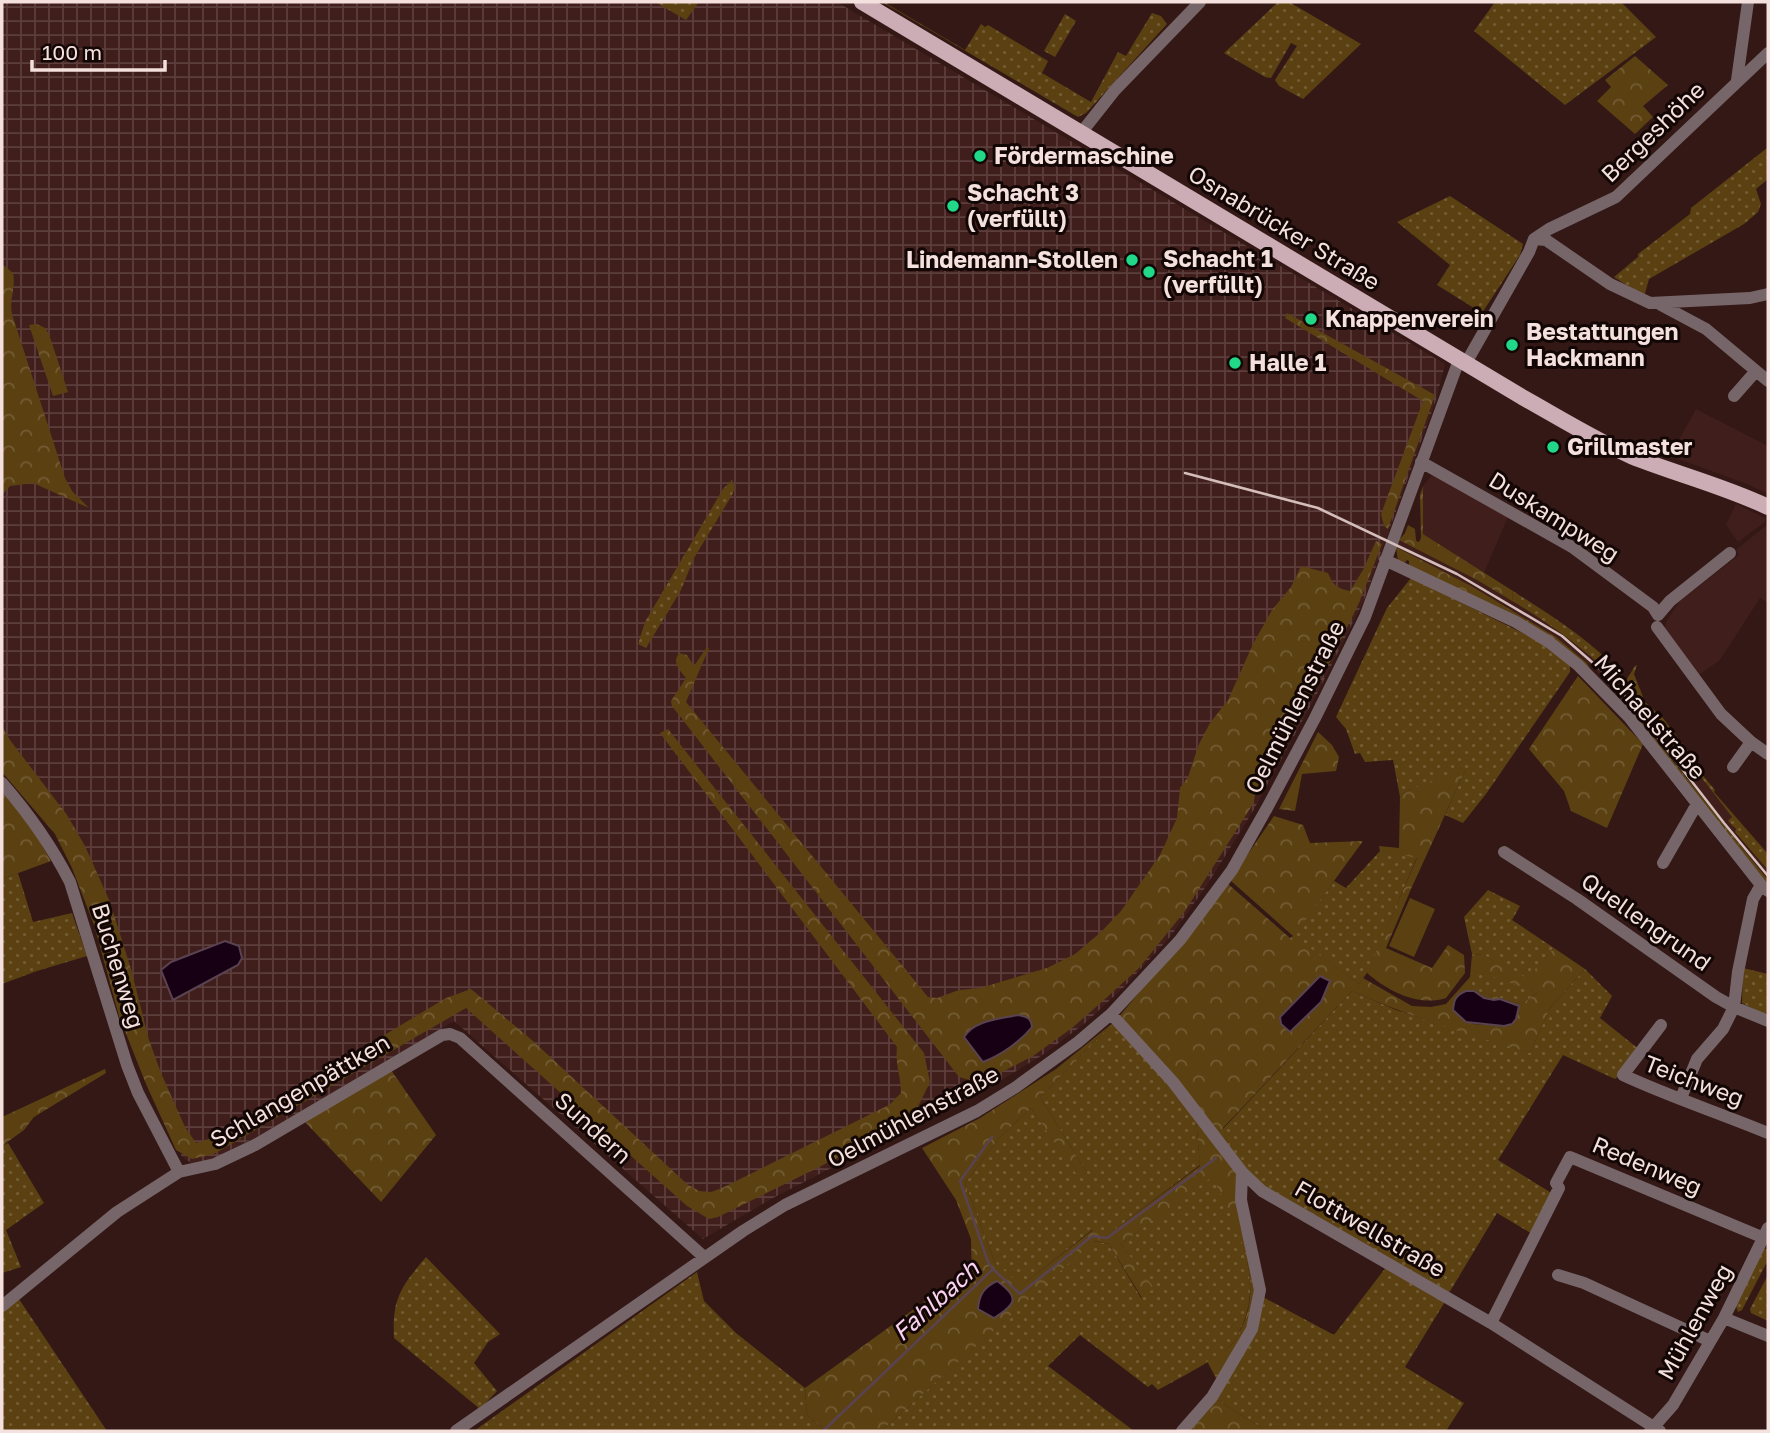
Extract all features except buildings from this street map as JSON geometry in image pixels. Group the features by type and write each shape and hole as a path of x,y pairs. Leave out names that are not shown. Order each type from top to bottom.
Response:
{"main road":[{"name":"Osnabrücker Straße","path":"862,2 1598,440 1632,456 1724,488 1768,507"}],"street":[{"path":"1081,133 1115,90 1200,2"},
{"name":"Bergeshöhe","path":"1737,80 1748,2"},
{"name":"Bergeshöhe","path":"1534,239 1616,197 1768,53"},
{"path":"1462,361 1529,252 1534,239 1546,240 1632,296 1650,303 1750,298 1768,294"},
{"path":"1658,304 1706,329 1768,381"},
{"name":"Oelmühlenstraße","path":"456,1431 704,1257 785,1205 977,1111 1051,1062 1111,1014 1180,940 1236,862 1315,718 1364,617 1462,361"},
{"path":"1734,396 1756,371"},
{"name":"Duskampweg","path":"1421,463 1572,547 1653,607 1658,621 1721,715 1768,754"},
{"path":"1658,621 1670,601 1730,553"},
{"name":"Michaelstraße","path":"1385,560 1516,622 1549,642 1591,677 1606,696 1629,717 1765,888"},
{"path":"1733,767 1751,742"},
{"name":"Buchenweg","path":"2,783 34,820 56,855 69,883 127,1065 138,1093 179,1172"},
{"name":"Michaelstraße","path":"1663,863 1697,804"},
{"name":"Quellengrund","path":"1504,852 1734,1007 1768,1021"},
{"path":"1681,1098 1697,1059 1723,1029 1734,1007 1738,972 1753,899 1765,888"},
{"name":"Flottwellstraße","path":"1111,1014 1172,1082 1242,1172 1262,1191 1490,1323 1655,1430"},
{"name":"Teichweg","path":"1661,1025 1623,1075 1661,1093 1681,1098 1768,1133"},
{"name":"Schlangenpättken","path":"2,1307 117,1212 179,1172 215,1164 255,1145 401,1058 442,1035 450,1034"},
{"name":"Sundern","path":"450,1034 460,1038 704,1257"},
{"name":"Redenweg","path":"1490,1323 1559,1188 1556,1183 1570,1157 1766,1233"},
{"path":"1182,1431 1212,1397 1252,1329 1260,1290 1241,1200 1242,1172"},
{"name":"Mühlenweg","path":"1655,1430 1673,1405 1724,1318 1766,1233"},
{"path":"1558,1275 1584,1283 1710,1341"},
{"path":"1724,1318 1768,1336"}],"shaded area":[{"path":"2,2 837,2 1445,364 1436,400 1364,600 1317,694 1253,811 1207,885 1170,937 1124,987 1084,1024 1041,1056 993,1085 771,1199 703,1239 454,1021 262,1134 213,1159 193,1164 182,1157 152,1086 87,883 2,747"},
{"path":"1696,409 1768,446 1768,494 1670,456"},
{"path":"1431,476 1508,517 1484,573 1423,534 1423,486"},
{"path":"1736,504 1765,518 1765,522 1738,542 1726,525"},
{"path":"1768,524 1768,603 1760,598 1720,660 1699,675 1665,629 1666,622 1679,602 1739,555 1736,550"},
{"path":"1399,540 1477,580 1559,630 1590,655 1627,691 1667,741 1701,777 1732,817 1735,833 1768,870 1768,880 1638,716 1594,668 1534,623 1473,587 1396,547"},
{"path":"225,941 239,946 242,958 238,965 173,1000 161,970 171,962"},
{"path":"1320,976 1330,981 1321,1002 1290,1032 1281,1024 1280,1017"},
{"path":"1466,991 1474,991 1484,998 1500,999 1519,1006 1516,1019 1512,1024 1504,1026 1466,1022 1453,1010 1456,998"},
{"path":"1018,1015 1029,1019 1032,1027 1010,1048 983,1062 964,1037 968,1031 996,1019"},
{"path":"997,1281 1010,1292 1012,1301 1007,1309 994,1318 978,1309 983,1292"}],"green space":[{"path":"655,2 699,2 686,20"},
{"path":"882,2 888,2 887,4 965,50 981,24 985,27 988,25 1048,61 1042,73 1091,102 1118,52 1126,56 1152,13 1161,16 1167,24 1086,113 1078,117"},
{"path":"1278,2 1289,2 1361,44 1303,99 1279,86 1275,80 1297,46 1291,43 1271,78 1224,53"},
{"path":"1495,2 1621,2 1656,37 1565,105 1474,31"},
{"path":"1065,14 1076,21 1055,57 1044,51"},
{"path":"1635,56 1668,85 1643,106 1653,117 1635,134 1597,101 1611,87 1605,80"},
{"path":"1767,148 1768,179 1756,189 1761,204 1758,212 1744,224 1649,279 1644,297 1614,277 1638,257 1638,254 1690,214 1691,208"},
{"path":"1450,196 1523,244 1520,255 1482,313 1437,285 1450,265 1397,222"},
{"path":"2,264 13,273 12,314 65,478 72,491 89,508 33,483 10,486 2,495"},
{"path":"1287,313 1435,395 1388,529 1384,526 1381,514 1423,401 1285,318"},
{"path":"37,324 49,334 68,392 53,396 29,325"},
{"path":"732,480 735,488 732,495 694,558 681,590 646,648 638,644 645,622 723,489"},
{"path":"1423,486 1423,534 1513,591 1512,601 1399,540 1408,525 1415,529 1416,541 1419,542 1421,538 1420,495"},
{"path":"1376,541 1382,544 1359,603 1332,658 1256,791 1253,804 1185,911 1139,968 1072,1028 1033,1056 987,1080 973,1081 959,1077 672,706 671,701 686,678 676,663 679,653 687,655 694,666 707,647 709,648 686,702 928,997 937,998 959,990 980,988 1047,968 1075,954 1121,911 1160,855 1177,818 1180,788 1188,777 1199,744 1210,723 1228,700 1253,644 1272,610 1291,587 1301,566 1328,573 1336,585 1350,591"},
{"path":"1396,547 1473,587 1556,637 1587,663 1595,678 1564,650 1409,566 1409,561 1404,564 1398,561"},
{"path":"1411,578 1545,644 1570,664 1570,672 1463,823 1445,815 1465,771 1409,790 1400,797 1393,760 1365,762 1360,753 1355,754 1346,729 1336,717 1387,608"},
{"path":"1513,591 1598,651 1622,675 1619,683 1568,639 1512,601"},
{"path":"1637,665 1634,674 1645,702 1663,718 1688,751 1685,754 1714,792 1768,854 1768,870 1735,832 1736,829 1728,821 1732,817 1701,777 1622,687"},
{"path":"1578,676 1643,744 1607,828 1571,811 1564,791 1529,749"},
{"path":"1618,692 1768,880 1768,885 1624,704"},
{"path":"2,726 67,815 85,846 110,902 161,1073 185,1127 196,1143 215,1137 446,998 471,989 533,1041 687,1184 699,1191 711,1192 722,1188 889,1105 901,1093 897,1047 660,733 668,729 924,1053 930,1082 913,1117 902,1126 718,1217 709,1219 687,1206 466,1008 214,1154 192,1159 176,1150 146,1084 119,1016 94,925 72,868 55,834 2,772"},
{"path":"1318,732 1332,745 1339,757 1336,771 1302,774 1295,811 1279,809"},
{"path":"1461,769 1465,771 1386,948 1432,968 1448,945 1464,955 1465,973 1446,998 1414,999 1384,986 1367,973 1417,858 1380,851 1379,846 1399,848 1400,797 1409,790"},
{"path":"2,792 29,823 51,861 2,879"},
{"path":"1274,816 1303,825 1310,843 1363,841 1294,936 1359,984 1363,978 1412,1006 1431,1007 1446,1004 1470,977 1472,954 1483,955 1527,978 1554,948 1585,969 1550,1008 1530,1053 1418,1017 1352,991 1223,1128 1229,1148 1118,1018 1228,884 1290,938 1293,936 1230,880","holes":["1475,971 1537,992 1537,993 1521,1004 1470,989","1480,994 1484,998 1514,1005 1504,1026 1472,1024"]},
{"path":"1380,851 1417,857 1369,970 1359,984 1293,936 1334,881 1346,888"},
{"path":"18,873 33,922 72,913 87,956 2,984 2,879"},
{"path":"1488,890 1520,906 1512,920 1554,948 1527,979 1483,955 1472,954 1464,917"},
{"path":"1410,898 1435,909 1414,957 1389,946"},
{"path":"1743,968 1768,974 1766,1015 1742,1003"},
{"path":"1585,969 1612,996 1600,1018 1640,1050 1615,1079 1563,1055 1498,1160 1553,1194 1534,1235 1497,1213 1449,1293 1259,1184 1229,1148 1223,1129 1352,991 1396,1010 1530,1053 1550,1008"},
{"path":"1475,970 1538,992 1521,1004 1469,989"},
{"path":"1114,1022 1196,1117 1200,1165 1106,1236 1092,1230 1021,1286 995,1263 965,1183 999,1138 1031,1108 1079,1177 1087,1173 1040,1097"},
{"path":"1114,1022 1040,1097 1087,1173 1079,1178 1031,1108 999,1138 965,1183 995,1263 1022,1285 1093,1230 1107,1235 1200,1166 1196,1117 1239,1172 1257,1290 1251,1326 1218,1382 1207,1361 1234,1341 1248,1310 1250,1291 1249,1271 1238,1232 1212,1177 1121,1244 1154,1288 1142,1298 1109,1244 1094,1241 881,1431 826,1431 807,1415 805,1388 943,1288 958,1288 972,1279 971,1239 956,1200 922,1148 980,1118 1056,1069"},
{"path":"105,1069 106,1073 34,1117 24,1130 2,1146 2,1117"},
{"path":"391,1070 436,1135 381,1202 305,1122"},
{"path":"8,1143 44,1203 6,1230 21,1267 2,1273 2,1146"},
{"path":"1212,1176 1238,1231 1249,1271 1247,1311 1233,1342 1207,1362 1158,1390 1152,1384 1148,1387 1080,1335 1048,1366 1134,1431 881,1431 1093,1241 1109,1244 1141,1298 1153,1288 1121,1244"},
{"path":"1763,1248 1768,1250 1768,1260 1742,1310 1738,1312 1735,1304"},
{"path":"426,1257 500,1334 488,1342 474,1363 497,1391 480,1409 394,1338 395,1313 400,1294"},
{"path":"1387,1266 1446,1300 1405,1367 1464,1403 1446,1431 1263,1431 1214,1398 1261,1296 1334,1335"},
{"path":"697,1272 704,1301 736,1333 805,1388 807,1415 826,1431 474,1431"},
{"path":"1768,1275 1768,1321 1751,1313 1750,1309"},
{"path":"19,1299 107,1431 2,1431 2,1313"},
{"path":"1214,1398 1262,1428 1263,1431 1185,1431"}],"waterway":[{"path":"992,1137 960,1181 988,1262 993,1269"},
{"name":"Fahlbach","path":"823,1431 993,1269 1020,1294 1092,1236 1107,1238 1216,1158"}],"railway":[{"path":"1185,473 1318,508 1457,574 1562,636 1608,676 1768,876"}],"place":[{"name":"Fördermaschine","path":"980,156"},
{"name":"Schacht 3 (verfüllt)","path":"953,206"},
{"name":"Lindemann-Stollen","path":"1132,260"},
{"name":"Schacht 1 (verfüllt)","path":"1149,272"},
{"name":"Knappenverein","path":"1311,319"},
{"name":"Bestattungen Hackmann","path":"1512,345"},
{"name":"Halle 1","path":"1235,363"},
{"name":"Grillmaster","path":"1553,447"}]}
